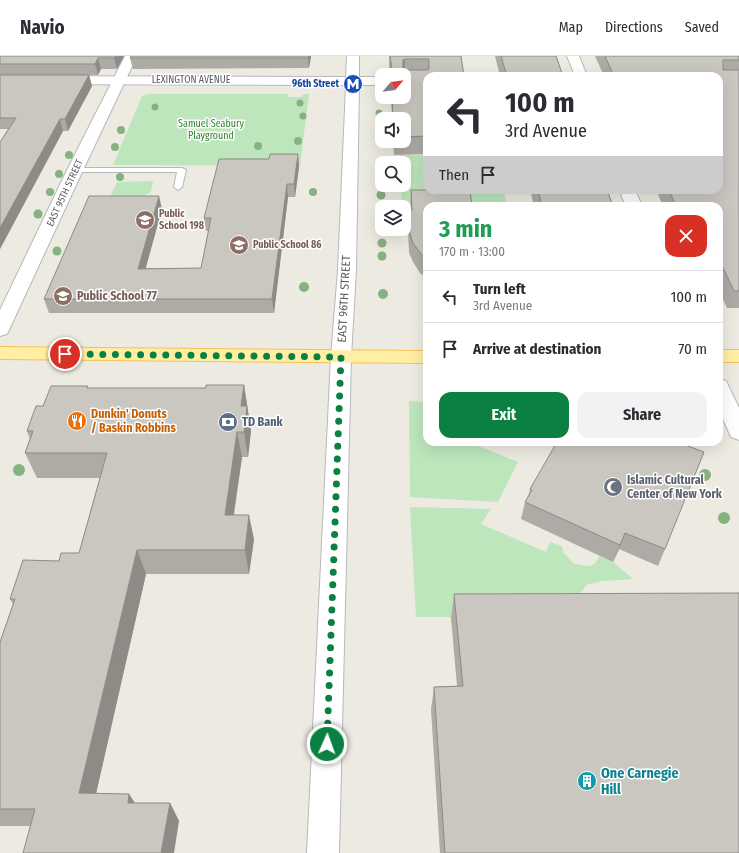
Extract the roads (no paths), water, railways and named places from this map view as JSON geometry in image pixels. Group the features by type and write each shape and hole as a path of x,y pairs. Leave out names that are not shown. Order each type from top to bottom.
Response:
{"main road":[{"name":"EAST 95TH STREET","path":"0,330 131,56"},
{"name":"EAST 96TH STREET","path":"323,853 341,357 347,270 353,56"},
{"path":"573,56 579,72"},
{"name":"LEXINGTON AVENUE","path":"0,80 375,81"},
{"path":"0,353 423,357"},
{"path":"723,356 739,356"},
{"path":"723,395 739,432"}],"lane":[{"path":"76,170 182,170 178,187"}],"place":[{"name":"96th Street","path":"353,84"},
{"name":"Public School 198","path":"145,220"},
{"name":"Public School 86","path":"239,245"},
{"name":"Public School 77","path":"63,296"},
{"name":"Dunkin' Donuts / Baskin Robbins","path":"77,421"},
{"name":"TD Bank","path":"228,422"},
{"name":"Islamic Cultural Center of New York","path":"613,487"},
{"name":"One Carnegie Hill","path":"587,781"}],"park label":[{"name":"Samuel Seabury Playground","path":"211,130"}]}
